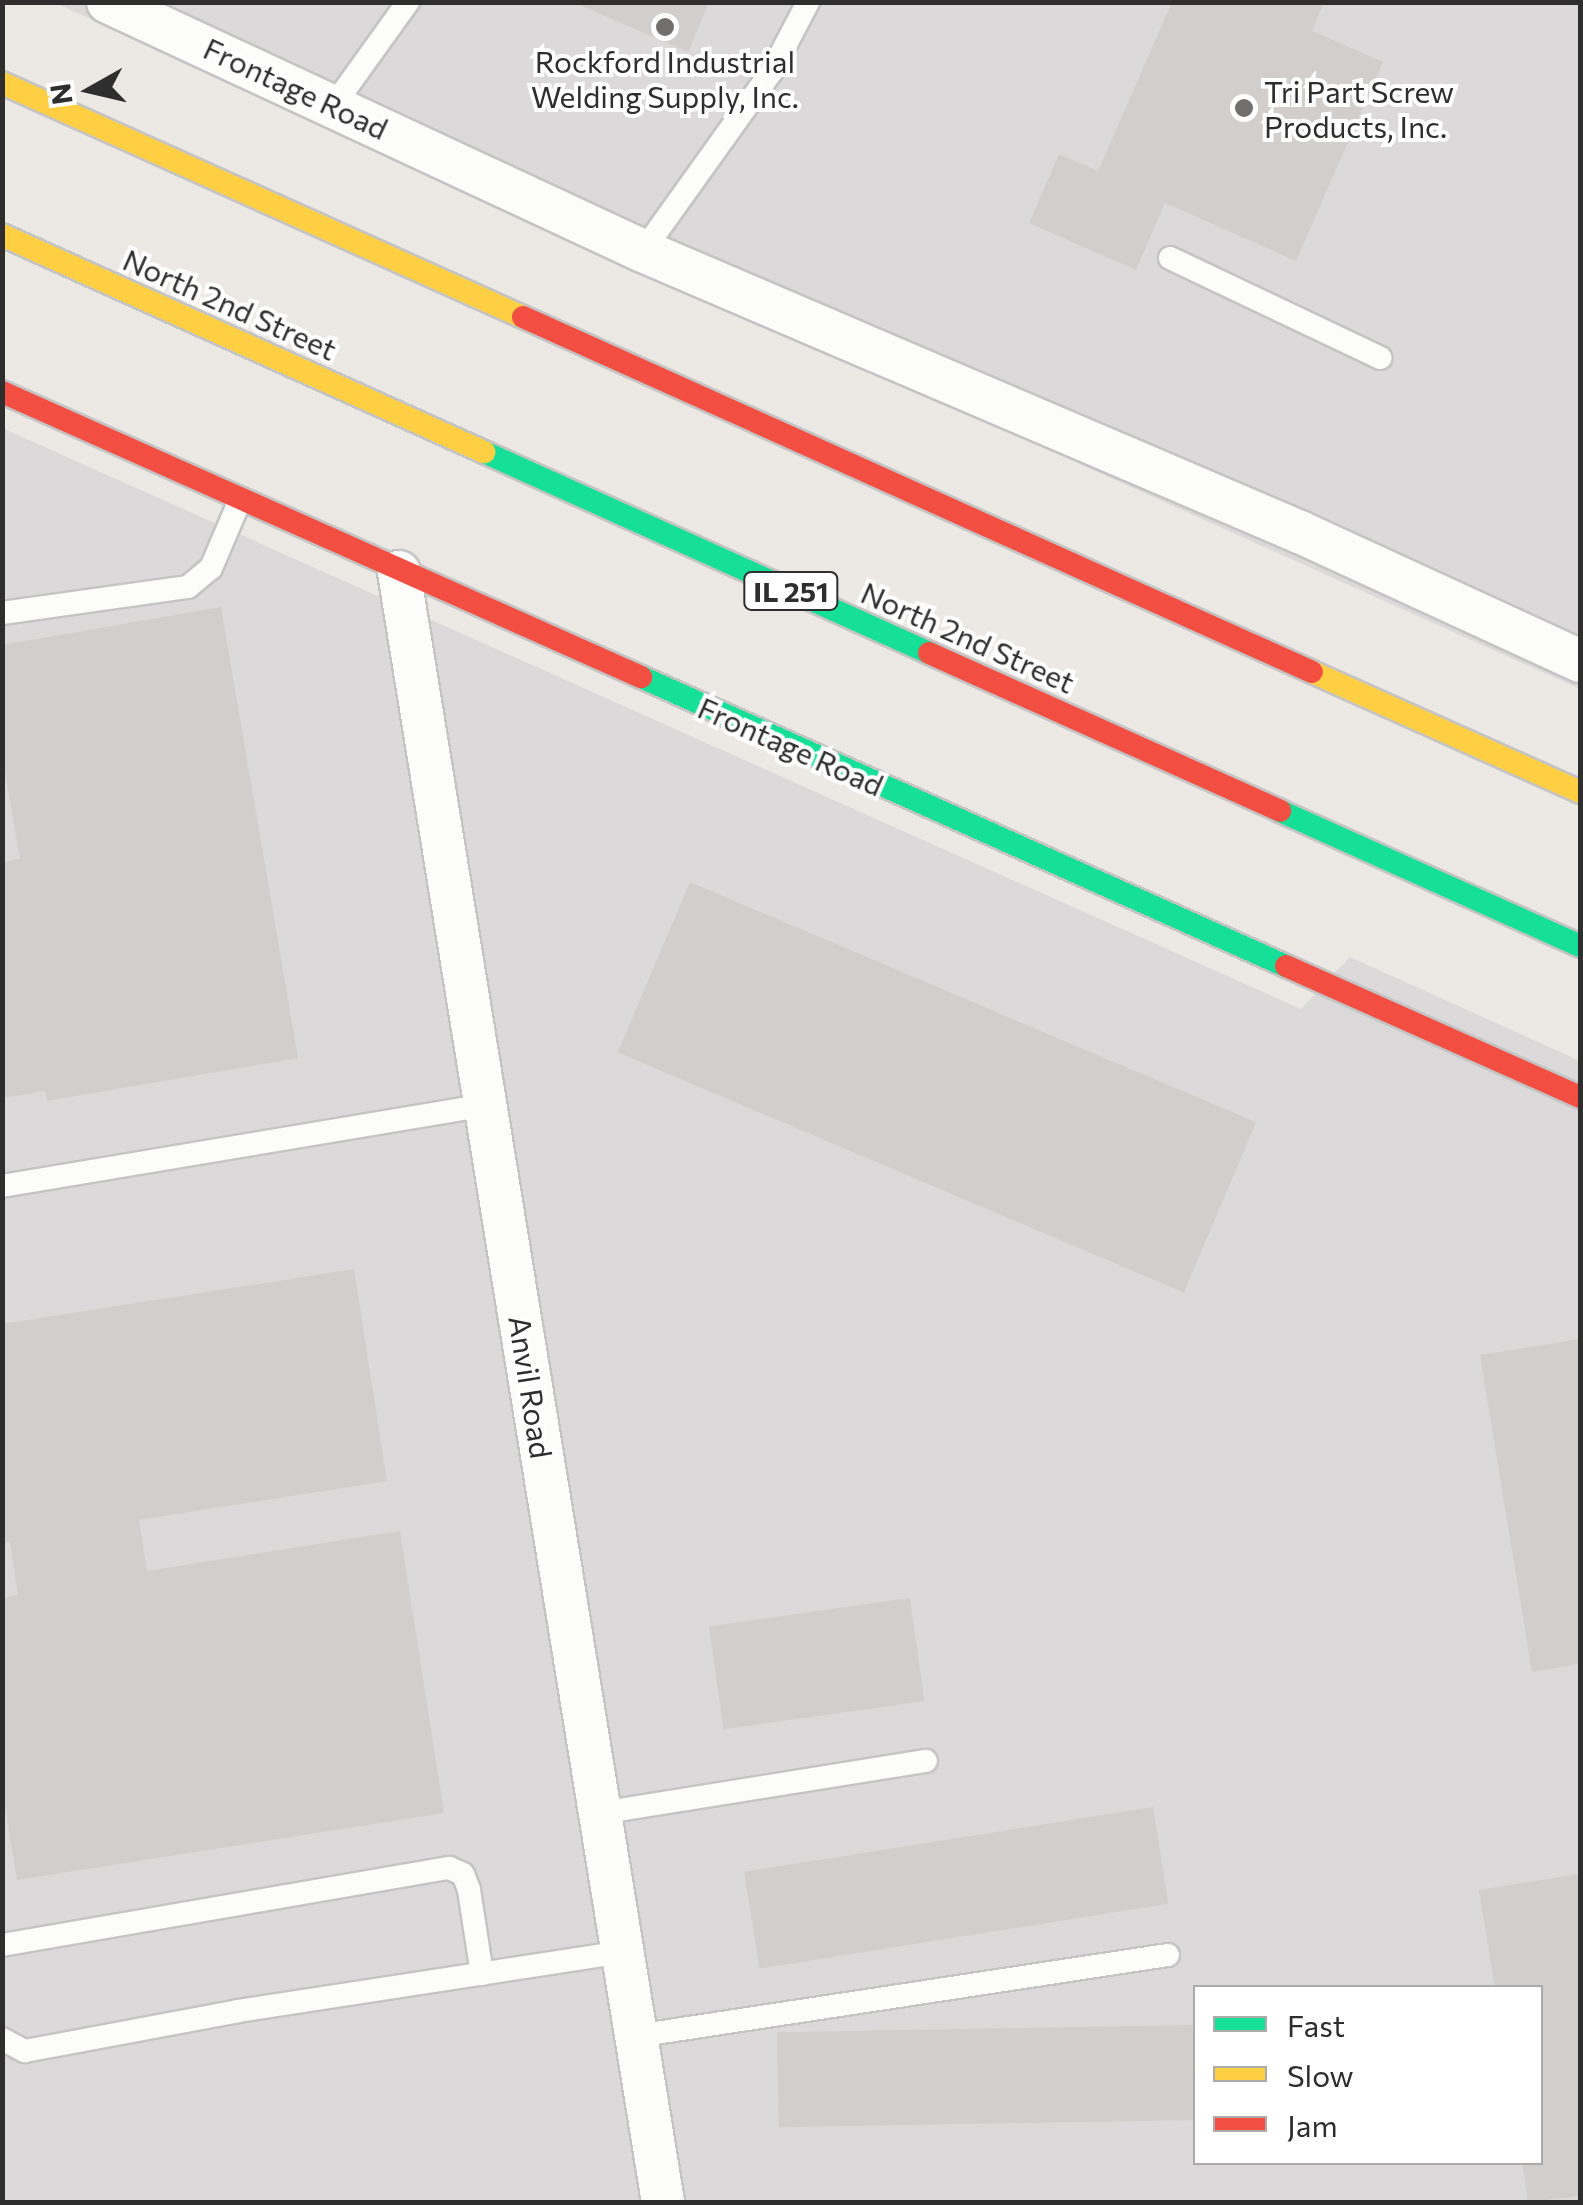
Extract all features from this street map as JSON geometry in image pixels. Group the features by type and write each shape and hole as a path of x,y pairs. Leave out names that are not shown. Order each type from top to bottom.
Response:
{"main road":[{"path":"2,83 1580,792"},
{"name":"North 2nd Street","path":"2,234 1580,946"},
{"name":"Frontage Road","path":"2,392 1580,1097"}],"street":[{"name":"Frontage Road","path":"108,2 644,250 1302,532 1580,661"},
{"name":"Anvil Road","path":"399,572 664,2202"}],"lane":[{"path":"334,105 408,2"},
{"path":"644,250 772,71 808,2"},
{"path":"1170,258 1381,358"},
{"path":"2,613 188,587 211,568 240,500"},
{"path":"2,1186 485,1105"},
{"path":"600,1813 926,1761"},
{"path":"2,1945 449,1868 463,1874 469,1890 482,1974"},
{"path":"2,2040 25,2051 238,2011 623,1952"},
{"path":"636,2036 1168,1954"}],"shaded area":[{"path":"55,3 1580,3 1580,689"},
{"path":"2,428 1301,1009 1350,957 1580,1061 1580,2202 3,2202"}],"building":[{"name":"Tri Part Screw Products, Inc.","path":"1172,2 1324,2 1312,31 1383,62 1296,261 1165,203 1136,270 1029,223 1059,154 1098,171"},
{"name":"Rockford Industrial Welding Supply, Inc.","path":"575,3 709,3 688,52"},
{"path":"221,607 298,1058 47,1101 45,1091 2,1098 2,862 20,859 2,754 2,645"},
{"path":"690,882 1256,1122 1184,1293 618,1052"},
{"path":"354,1269 387,1481 139,1520 147,1571 400,1531 444,1813 17,1880 2,1789 2,1598 18,1595 10,1542 2,1543 2,1324"},
{"path":"1580,1339 1580,1664 1532,1672 1480,1355"},
{"path":"910,1598 924,1701 723,1729 709,1626"},
{"path":"1153,1807 1168,1904 759,1969 744,1872"},
{"path":"1580,1874 1580,2196 1528,2202 1522,2165 1543,2165 1543,1985 1495,1985 1479,1890"},
{"path":"1193,2025 1193,2120 779,2127 777,2032"}],"traffic: fast":[{"path":"484,452 929,653"},
{"path":"641,677 1286,966"},
{"path":"1280,811 1580,946"}],"traffic: slow":[{"path":"2,83 523,317"},
{"path":"2,235 484,452"},
{"path":"1312,672 1580,792"}],"traffic: jam":[{"path":"523,317 1312,672"},
{"path":"2,392 641,677"},
{"path":"929,653 1280,811"},
{"path":"1286,966 1580,1097"}],"place":[{"name":"Rockford Industrial Welding Supply, Inc.","path":"665,27"},
{"name":"Tri Part Screw Products, Inc.","path":"1244,108"}]}
